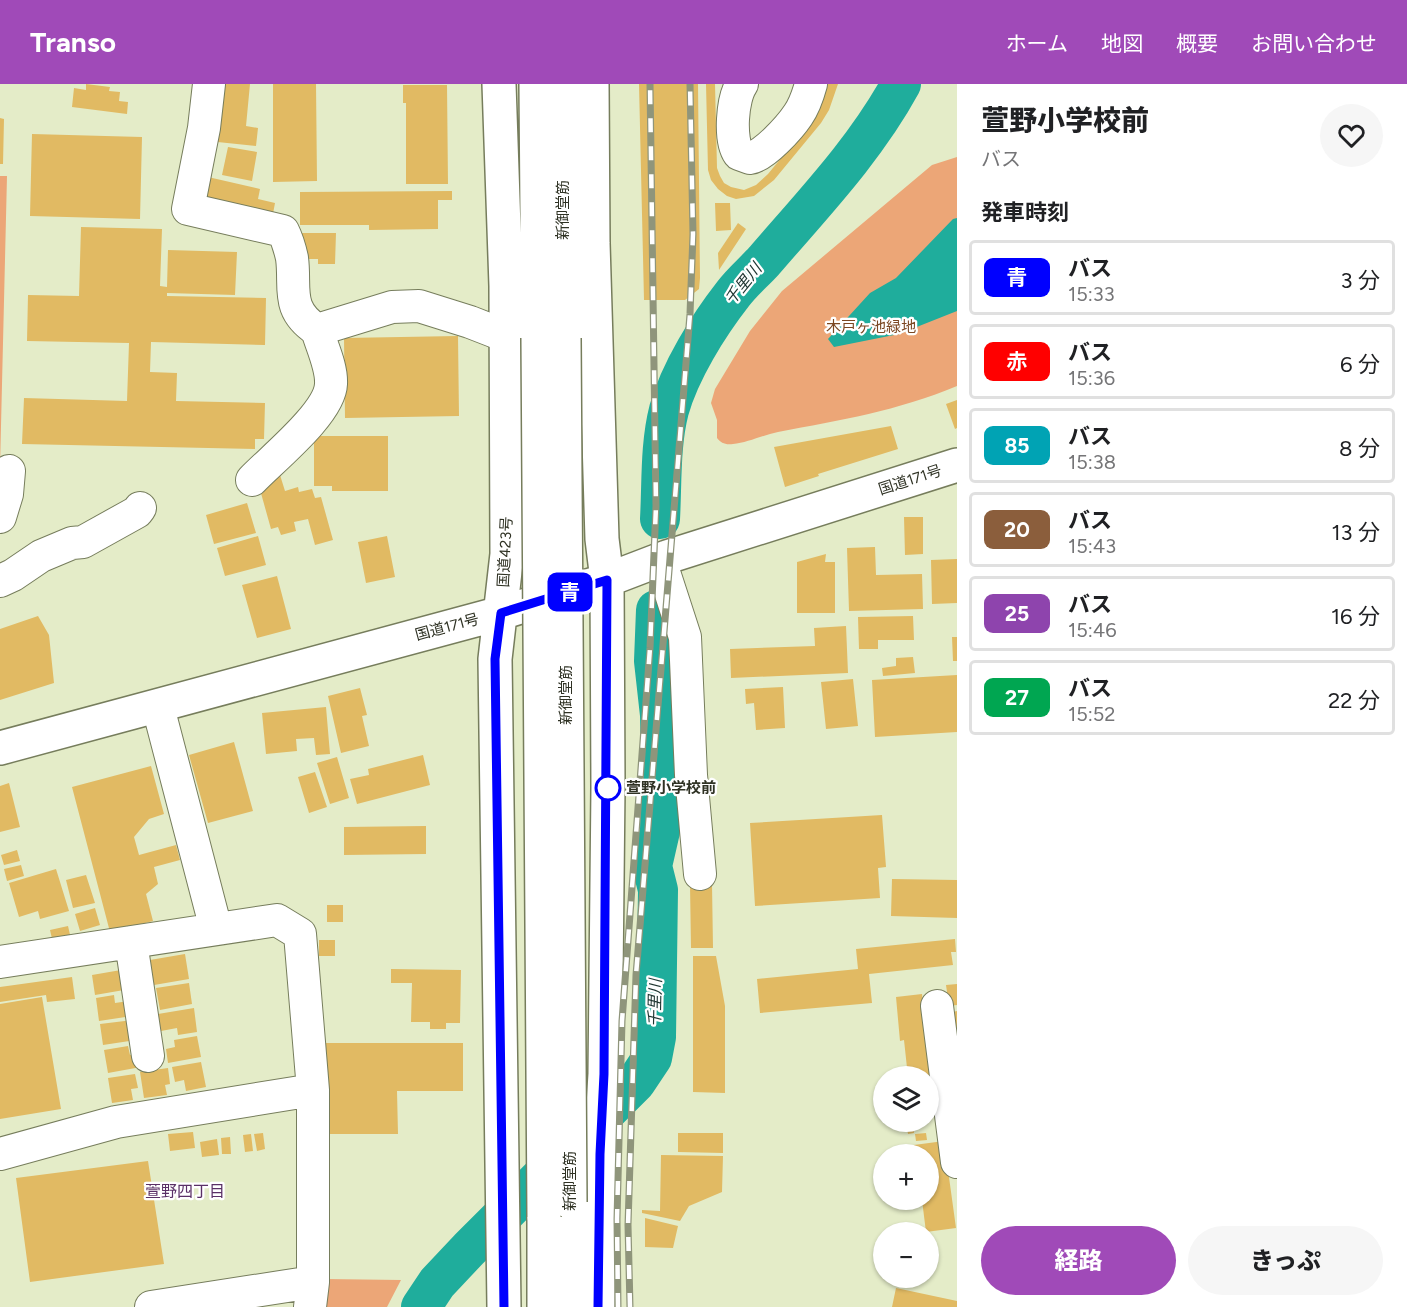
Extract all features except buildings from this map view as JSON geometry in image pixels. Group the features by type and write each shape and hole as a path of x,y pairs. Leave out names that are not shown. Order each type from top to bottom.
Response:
{"highway":[{"name":"国道423号","path":"499,84 536,337 495,659 504,1307"},
{"name":"新御堂筋","path":"536,84 536,337 557,1210 571,1307"},
{"name":"新御堂筋","path":"536,337 562,84"},
{"path":"592,84 593,255 602,539 607,580 608,799 598,1307"},
{"name":"国道171号","path":"0,748 501,613 957,465"},
{"name":"新御堂筋","path":"544,1307 557,1210"}],"street":[{"path":"209,84 204,128 188,209 283,231 292,259 292,295 305,323 317,330 331,376 330,392 323,408 252,480"},
{"path":"742,84 736,93 734,144 739,154 750,158 762,154 798,116 811,84"},
{"path":"317,330 392,307 419,306 470,322 536,337"},
{"path":"0,517 7,494 9,471"},
{"path":"0,581 41,556 72,543 83,542 137,512 140,508"},
{"path":"660,560 685,637 691,775 700,874"},
{"path":"158,707 216,929"},
{"path":"0,962 277,920 300,934 314,1090 312,1294 151,1307"},
{"path":"131,942 148,1056"},
{"path":"937,1006 953,1099 957,1162"},
{"path":"0,1154 116,1122 314,1090"}],"green space":[{"name":"木戸ヶ池緑地","path":"957,157 957,386 913,402 869,414 778,432 738,443 728,444 720,441 717,438 717,420 711,403 715,389 750,331 782,291 932,165"},
{"path":"0,176 7,176 0,468"},
{"path":"325,1279 401,1280 387,1307 324,1307"}],"water":[{"path":"957,218 957,311 899,334 834,347 828,339 870,293 896,278 953,219"}],"waterway":[{"name":"千里川","path":"660,519 666,423 680,380 696,349 737,290 801,219 855,154 901,84"},
{"name":"千里川","path":"421,1307 437,1283 636,1082 652,1058 656,1037 658,890 652,866 660,831 661,761 660,715 654,661 656,610"}],"railway":[{"path":"618,1307 617,1219 622,1021 650,648 656,506 650,84"},
{"path":"630,1307 628,1225 636,975 690,314 693,234 690,84"}],"bus line":[{"name":"青","path":"504,1307 495,659 501,613 607,580 608,787 598,1307"}],"place":[{"name":"萱野小学校前","path":"608,788"}],"district":[{"name":"萱野四丁目","path":"185,1191"}]}
